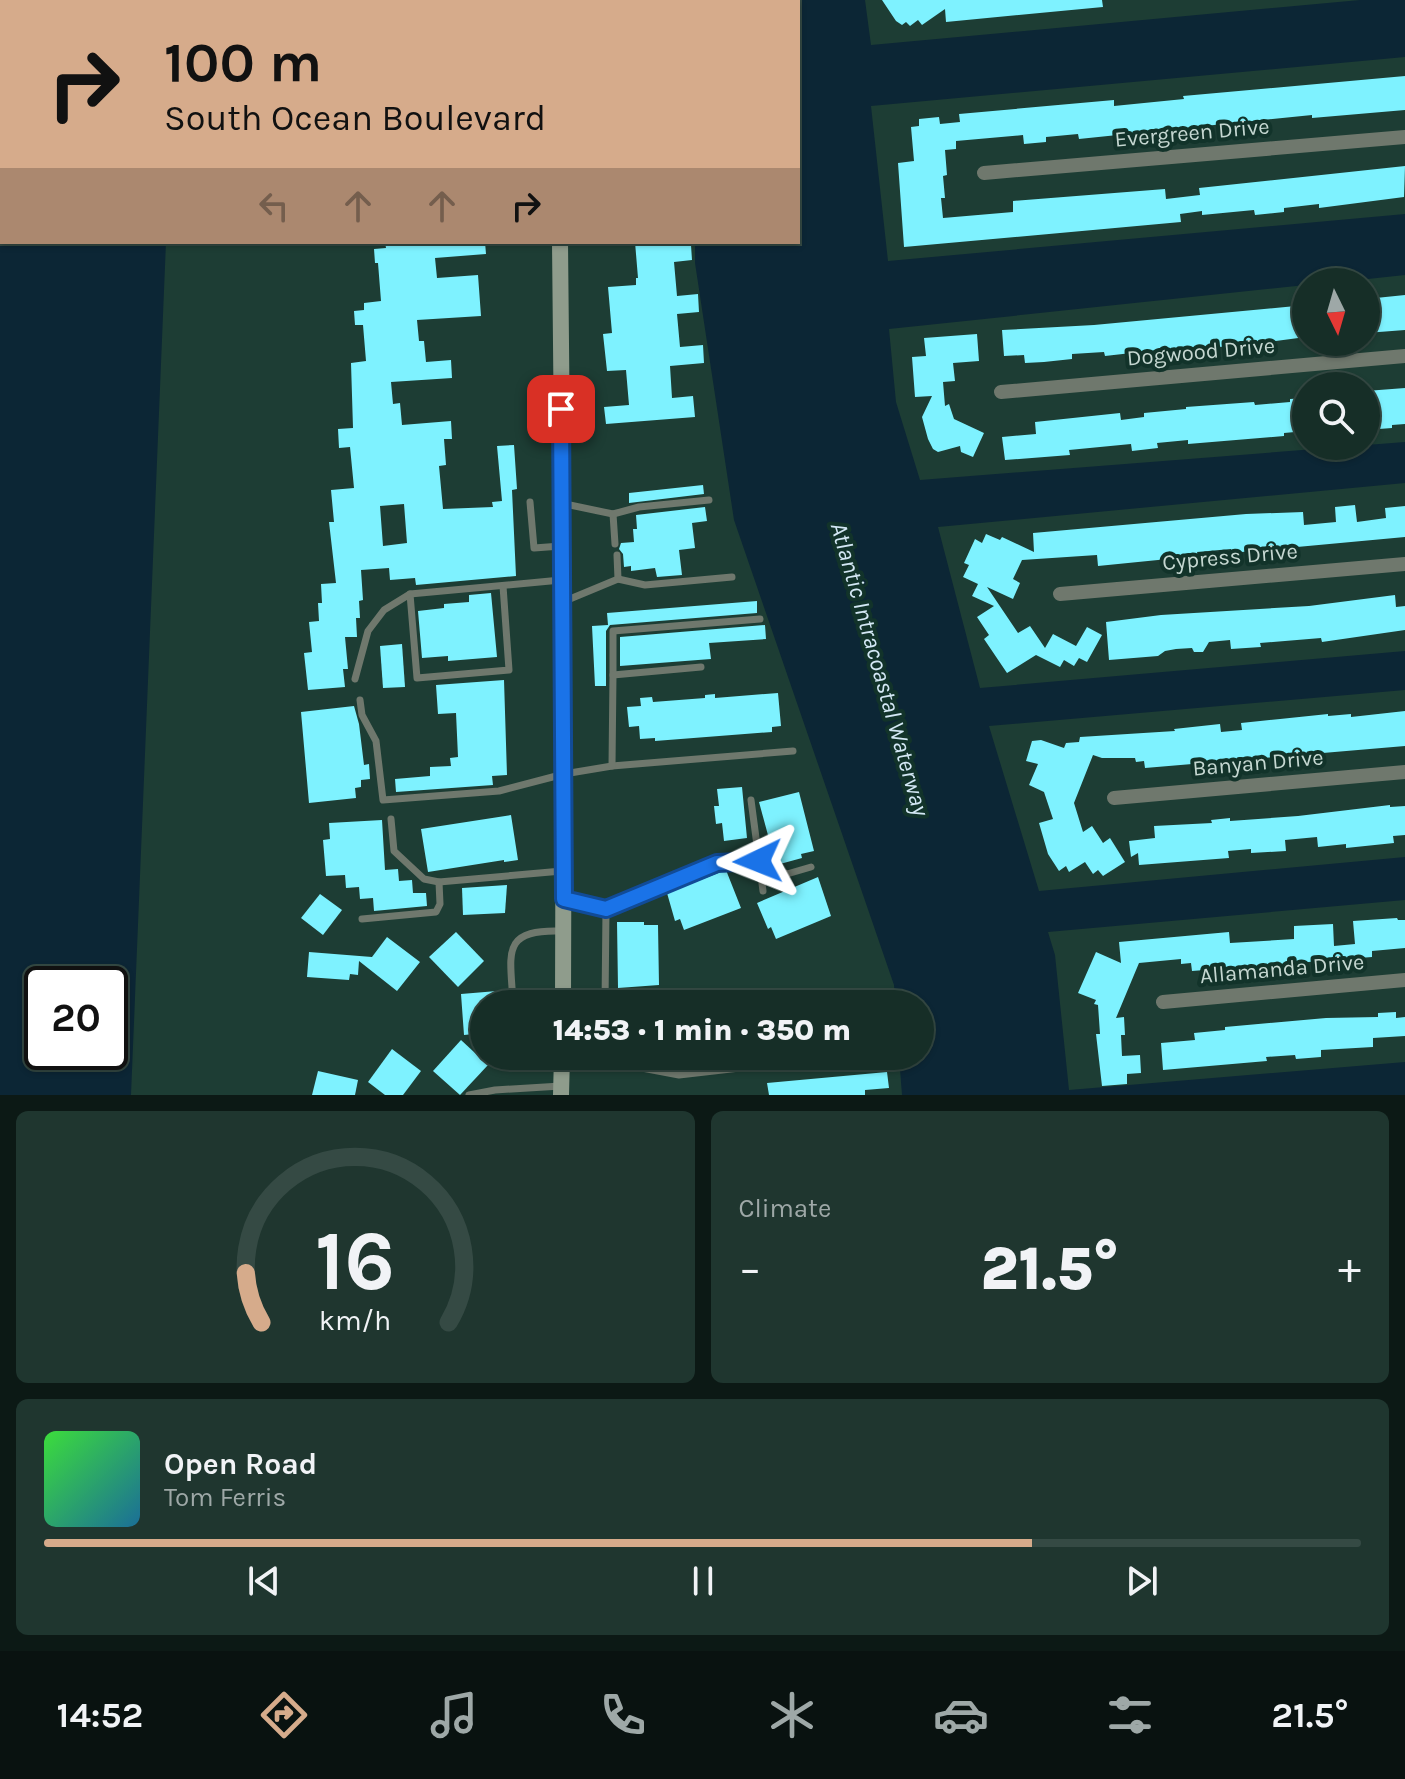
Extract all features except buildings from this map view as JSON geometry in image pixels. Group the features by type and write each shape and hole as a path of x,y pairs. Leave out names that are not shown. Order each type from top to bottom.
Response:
{"main road":[{"path":"560,244 564,602 563,990"},
{"path":"561,1090 562,1070"}],"street":[{"name":"Evergreen Drive","path":"984,173 1405,137"},
{"name":"Dogwood Drive","path":"1001,392 1405,356"},
{"name":"Cypress Drive","path":"1060,594 1405,564"},
{"name":"Banyan Drive","path":"1114,798 1405,772"},
{"name":"Allamanda Drive","path":"1163,1002 1405,980"}],"lane":[{"path":"563,503 613,514 639,507 709,500"},
{"path":"530,502 534,548 563,546"},
{"path":"613,514 615,544"},
{"path":"617,555 618,579"},
{"path":"564,602 618,579 645,585 732,577"},
{"path":"355,679 368,631 384,610 410,594 563,580"},
{"path":"410,594 417,678 494,672 509,670 503,586"},
{"path":"612,766 613,631 760,619"},
{"path":"613,675 701,667"},
{"path":"360,700 362,715 376,741 383,800 499,791 564,774 612,766 793,751"},
{"path":"751,800 763,891"},
{"path":"391,819 394,851 424,879 439,882 564,871"},
{"path":"564,899 606,909 717,863 758,861 787,874 811,867"},
{"path":"362,919 436,912 440,904 439,882"},
{"path":"605,990 606,909"},
{"path":"512,990 511,957 514,942 526,933 538,930 563,931"},
{"path":"653,1070 679,1075 722,1070"},
{"path":"469,1095 561,1090"}],"water":[{"name":"Atlantic Intracoastal Waterway","path":"800,0 865,0 871,45 1360,0 1405,0 1405,57 871,106 888,261 1405,214 1405,275 1380,278 1380,268 1292,268 1292,286 889,329 896,402 920,480 1292,451 1292,460 1380,460 1380,444 1405,442 1405,483 938,527 980,688 1405,651 1405,690 989,726 1039,891 1405,857 1405,900 1048,932 1055,955 1069,1090 1405,1062 1405,1095 902,1095 900,1070 934,1070 934,990 894,990 734,520 695,263 695,244 800,244"},
{"path":"0,244 166,244 131,1095 0,1095"}],"route":[{"path":"561,409 564,899 606,909 717,863 758,861"}]}
